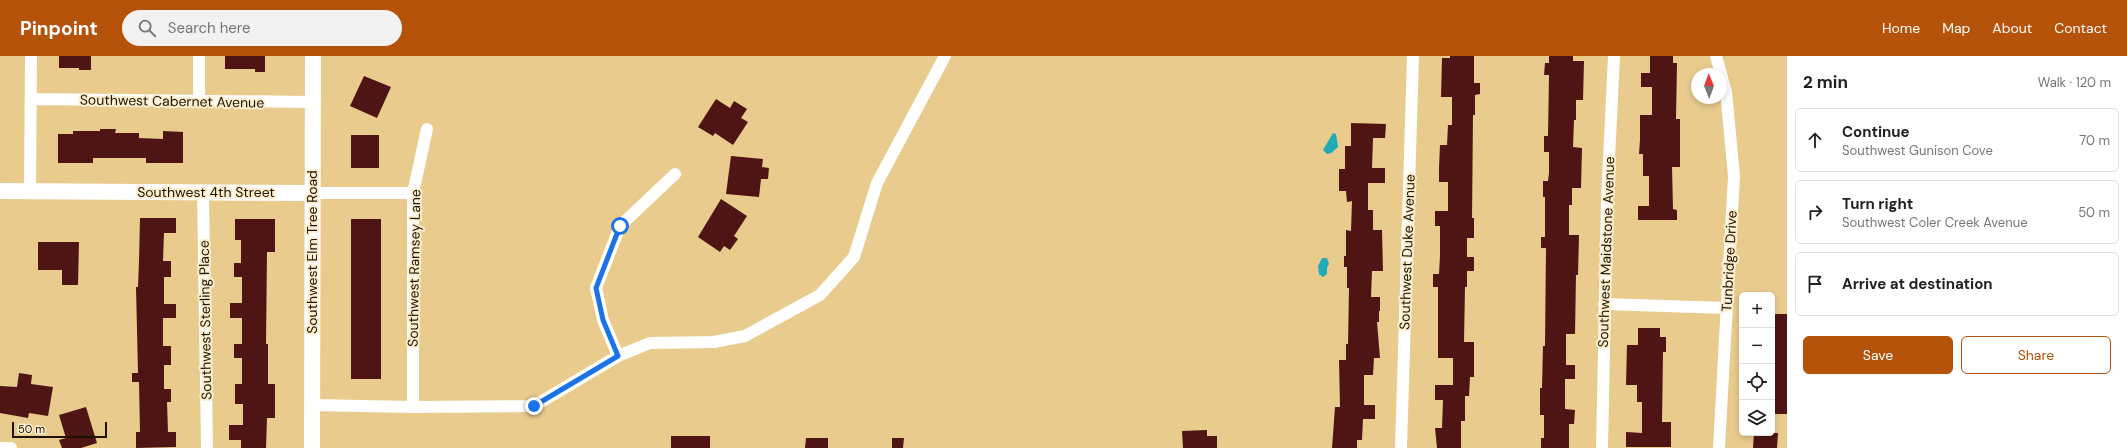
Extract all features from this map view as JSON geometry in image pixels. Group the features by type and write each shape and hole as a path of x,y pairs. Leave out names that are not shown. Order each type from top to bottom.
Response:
{"street":[{"path":"30,191 32,99 31,56"},
{"path":"199,56 199,101"},
{"name":"Southwest Elm Tree Road","path":"312,448 313,56"},
{"path":"312,405 413,407 534,406 618,356 650,343 714,342 745,336 820,295 854,257 877,183 945,56"},
{"name":"Southwest Duke Avenue","path":"1401,448 1413,56"},
{"name":"Southwest Maidstone Avenue","path":"1602,448 1607,200 1614,56"},
{"name":"Tunbridge Drive","path":"1716,56 1719,68"},
{"name":"Southwest Cabernet Avenue","path":"32,99 312,102"},
{"name":"Tunbridge Drive","path":"1719,448 1734,176 1727,102"},
{"name":"Southwest Ramsey Lane","path":"413,407 413,193 427,130"},
{"path":"618,356 603,320 596,288 620,226 675,174"},
{"name":"Southwest 4th Street","path":"0,191 413,193"},
{"name":"Southwest Sterling Place","path":"203,192 207,448"},
{"path":"1604,304 1726,308"},
{"path":"0,448 11,448"}],"water":[{"path":"1333,133 1336,134 1338,147 1331,153 1327,154 1323,150"},
{"path":"1322,258 1327,258 1329,264 1327,274 1323,277 1319,274 1318,266"}],"building":[{"path":"59,56 91,56 91,70 79,70 79,68 59,68"},
{"path":"225,56 265,56 265,72 255,72 255,69 225,69"},
{"path":"1450,56 1474,56 1474,83 1480,83 1480,94 1475,95 1475,115 1473,115 1472,218 1474,218 1474,238 1467,238 1467,257 1474,257 1474,271 1467,271 1467,287 1465,287 1464,342 1474,342 1474,377 1470,377 1469,396 1465,396 1465,421 1461,421 1461,448 1437,448 1435,428 1442,428 1443,400 1435,400 1435,385 1453,385 1453,358 1438,358 1438,287 1433,287 1433,274 1439,274 1440,256 1440,226 1435,226 1435,211 1448,211 1448,182 1439,182 1439,168 1440,145 1447,145 1448,125 1452,125 1452,97 1441,97 1442,58 1450,58"},
{"path":"1549,56 1573,56 1573,61 1584,61 1583,100 1576,100 1576,120 1574,120 1573,147 1582,148 1581,188 1572,188 1572,205 1569,205 1569,235 1579,235 1578,275 1576,275 1575,334 1566,334 1566,365 1575,365 1575,379 1565,379 1565,409 1575,410 1574,424 1569,424 1569,448 1541,448 1541,438 1544,438 1544,415 1540,415 1540,388 1542,388 1543,346 1545,346 1546,248 1541,248 1541,237 1545,237 1545,197 1543,197 1543,181 1548,181 1549,173 1549,152 1544,152 1544,136 1548,136 1549,75 1544,75 1545,63 1549,63"},
{"path":"1650,56 1673,56 1673,63 1677,63 1676,119 1680,119 1680,167 1672,167 1673,209 1677,210 1677,220 1638,220 1638,206 1649,206 1649,176 1643,176 1643,154 1639,154 1640,115 1652,115 1652,87 1641,87 1641,73 1650,73"},
{"path":"364,76 391,87 377,118 350,106"},
{"path":"716,99 730,108 734,101 747,109 741,118 748,122 733,145 715,133 713,136 698,127"},
{"path":"1351,123 1386,124 1385,138 1373,138 1372,168 1385,168 1385,183 1368,183 1368,210 1373,210 1373,230 1382,230 1383,271 1372,271 1371,297 1380,297 1379,322 1377,322 1380,358 1374,358 1373,375 1364,375 1364,405 1375,405 1375,419 1363,419 1362,440 1357,440 1357,448 1332,448 1335,407 1340,407 1339,360 1346,360 1346,344 1348,344 1349,288 1347,288 1347,267 1344,267 1344,256 1346,256 1346,230 1351,231 1352,201 1347,202 1346,191 1339,191 1339,169 1345,169 1345,146 1351,146"},
{"path":"100,129 116,129 115,133 139,133 139,138 163,139 163,131 183,132 183,163 146,163 146,158 93,158 93,163 58,163 58,134 73,134 73,131 100,131"},
{"path":"351,135 379,135 379,168 351,168"},
{"path":"731,156 763,159 762,167 769,168 768,179 761,179 759,197 726,194"},
{"path":"721,199 747,216 734,236 738,239 730,250 724,246 720,252 698,237"},
{"path":"140,218 176,218 176,233 164,233 163,261 171,261 171,277 164,277 164,304 176,304 176,318 163,318 163,346 171,346 171,365 164,365 164,389 171,389 171,402 167,402 168,432 176,432 176,447 136,448 136,432 140,432 139,382 132,382 132,373 138,373 136,287 138,287"},
{"path":"235,219 275,219 275,252 267,252 266,344 268,344 268,384 275,384 275,418 267,418 266,448 241,448 241,440 229,440 229,425 243,425 243,404 235,404 235,384 242,384 242,358 234,358 234,344 242,344 242,318 230,318 230,303 242,303 242,277 234,277 234,263 241,263 241,240 235,240"},
{"path":"351,219 381,219 381,379 351,379"},
{"path":"38,242 79,242 78,285 62,285 62,270 38,270"},
{"path":"1775,314 1787,314 1787,414 1775,414"},
{"path":"1638,328 1660,328 1660,337 1666,337 1666,352 1663,352 1662,422 1671,422 1671,447 1626,447 1626,432 1642,433 1642,402 1637,402 1637,385 1626,385 1627,345 1638,345"},
{"path":"19,373 32,375 31,384 53,387 48,416 29,413 28,418 0,413 0,386 17,387"},
{"path":"86,407 97,443 81,448 62,448 59,440 66,438 59,415"},
{"path":"1207,430 1207,436 1217,436 1217,448 1183,448 1182,431"},
{"path":"1775,433 1778,433 1777,448 1753,448 1754,436 1775,436"},
{"path":"671,436 710,436 710,448 671,448"},
{"path":"806,438 828,438 828,448 805,448"},
{"path":"892,438 904,438 903,448 892,448"}],"route":[{"path":"534,406 618,356 603,320 596,288 620,226"}]}
